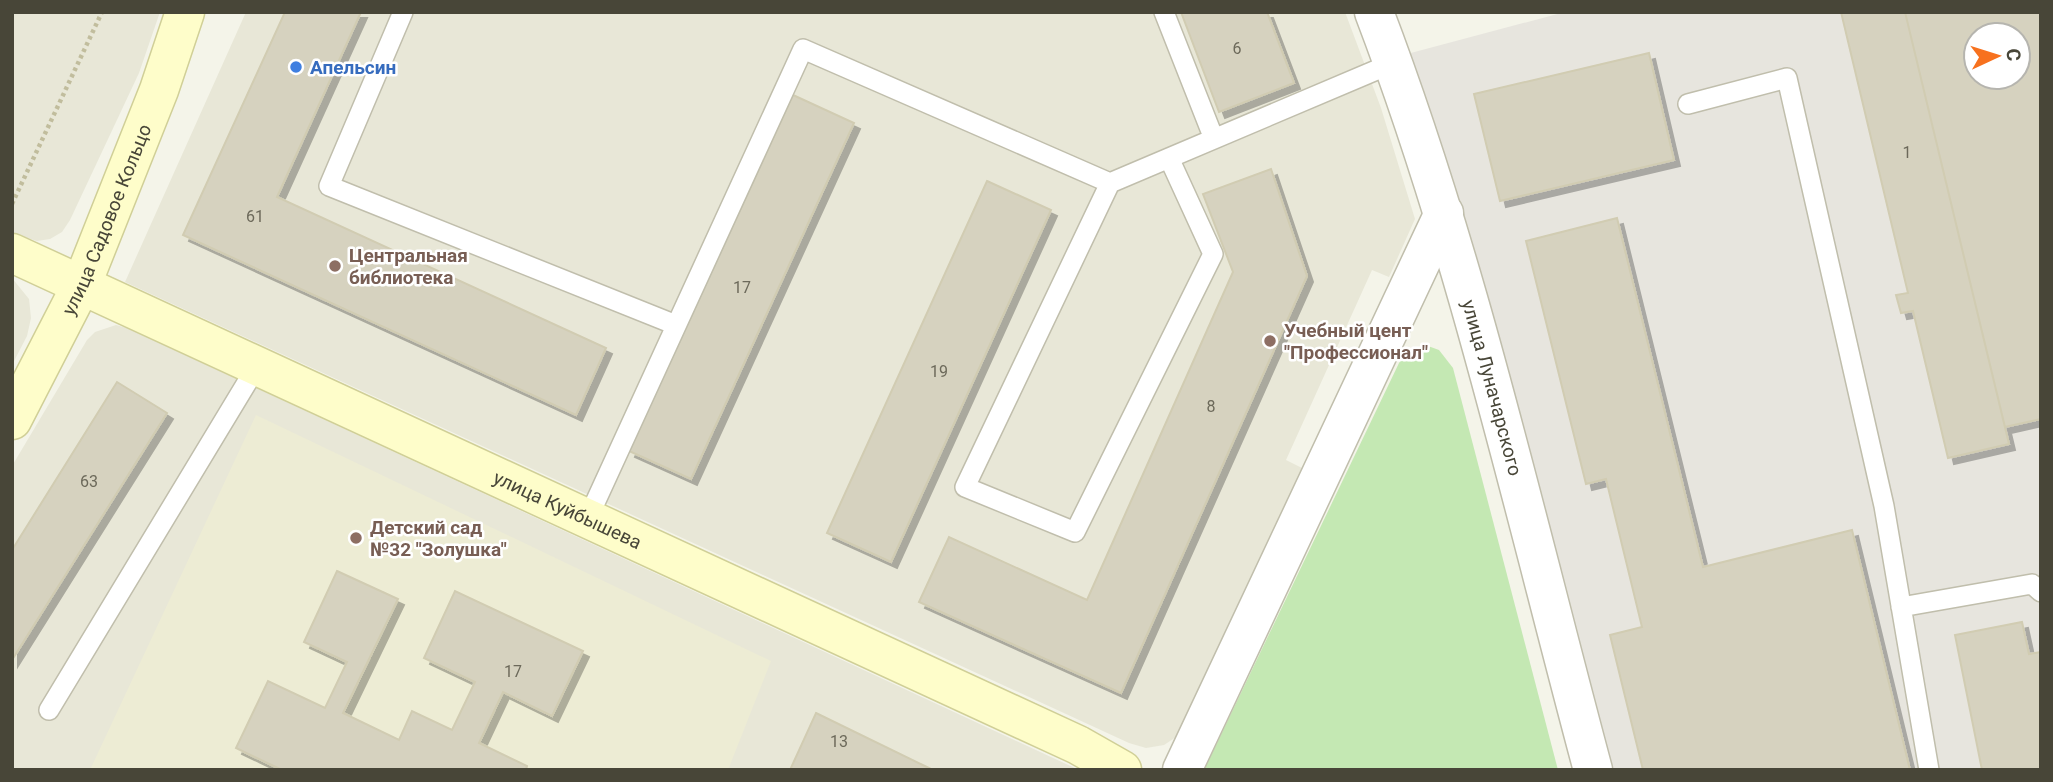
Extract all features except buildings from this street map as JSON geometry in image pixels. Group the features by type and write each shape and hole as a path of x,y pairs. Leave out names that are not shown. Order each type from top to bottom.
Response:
{"street":[{"name":"улица Садовое Кольцо","path":"12,420 82,285 159,90 185,12"},
{"name":"улица Луначарского","path":"1374,12 1444,213 1593,770"},
{"path":"1182,770 1444,213"},
{"name":"улица Куйбышева","path":"12,253 1078,746 1122,770"}],"lane":[{"path":"403,12 329,186 676,325"},
{"path":"1164,12 1214,139"},
{"path":"587,518 803,49 1110,183"},
{"path":"1169,158 1213,254 1074,532 965,486 1110,183 1393,62"},
{"path":"1688,104 1787,78 1884,506 1929,770"},
{"path":"49,710 257,366"},
{"path":"1901,607 2032,584 2041,592"}],"path":[{"path":"12,204 102,12"}],"shaded area":[{"path":"12,12 160,12 139,73 70,220 62,232 50,239 37,241 12,233"},
{"path":"246,12 1345,12 1381,108 1415,219 1389,277 1372,270 1286,460 1302,468 1189,721 1179,735 1164,745 1146,748 1129,743 125,282"},
{"path":"1565,12 2041,12 2041,770 1606,770 1407,54"},
{"path":"12,278 29,299 31,318 27,336 12,365"},
{"path":"116,325 1079,770 12,770 12,466 87,340 95,332"},
{"name":"Детский сад №32 \"Золушка\"","path":"256,415 771,661 728,770 90,770"}],"green space":[{"path":"1428,346 1439,350 1453,368 1558,770 1204,770 1399,363 1406,353"}],"place":[{"name":"Апельсин","path":"296,67"},
{"name":"Центральная библиотека","path":"335,266"},
{"name":"Учебный цент \"Профессионал\"","path":"1270,341"},
{"name":"Детский сад №32 \"Золушка\"","path":"356,538"}]}
